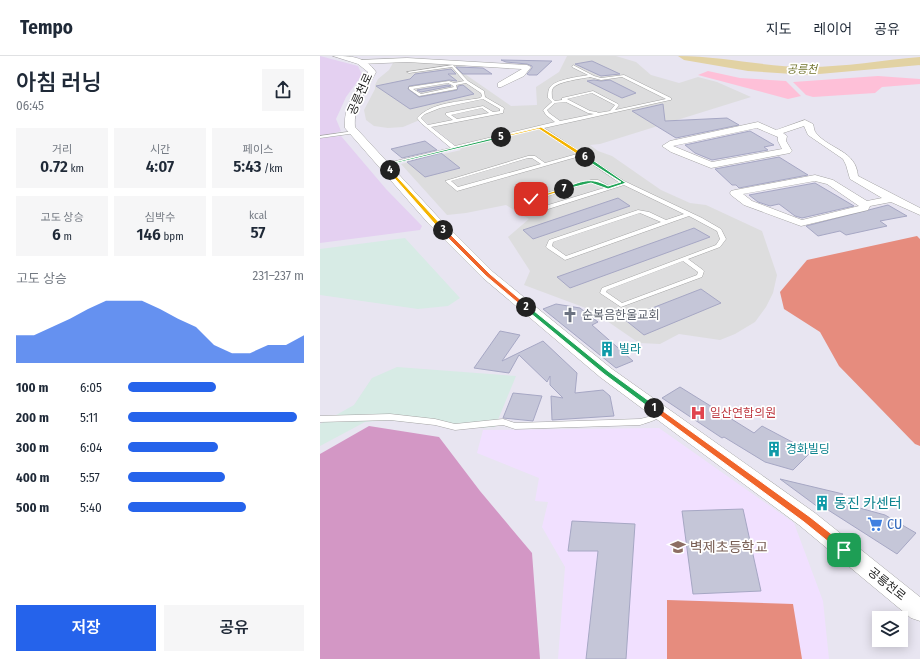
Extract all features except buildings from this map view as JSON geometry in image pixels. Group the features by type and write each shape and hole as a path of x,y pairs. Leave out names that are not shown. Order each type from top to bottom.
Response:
{"street":[{"name":"공릉천로","path":"336,56 360,62 369,66 372,72 350,110 348,121 350,128 385,165 433,220 488,275 606,373 807,519 920,611"},
{"path":"360,62 407,60 526,66"},
{"path":"501,85 521,74 532,60"},
{"path":"777,132 783,136 782,141 787,151 711,164 667,146 670,144 758,125 777,132 805,123 810,126 811,133 828,146 844,154 850,165 853,177 892,199 920,212"},
{"path":"866,204 830,182 815,178 735,193 748,203 801,223 864,208 866,204 892,199"}],"lane":[{"path":"409,72 453,66 467,82 481,90 484,94 483,97"},
{"path":"573,66 594,77"},
{"path":"385,165 540,127 670,98 623,76 602,79 590,76 564,81 553,86 550,91 550,98 554,102"},
{"path":"454,84 456,88 420,95 410,88 449,82 454,84 467,82"},
{"path":"602,114 589,112 563,99 593,92 617,104 612,111"},
{"path":"428,126 502,112 502,108 483,97 428,110 420,118 428,126 454,148"},
{"path":"559,123 547,114 545,110 554,102 567,101"},
{"path":"457,121 447,114 483,107 493,114"},
{"path":"540,127 624,183 718,230 724,239 718,246 682,259 604,288 603,293 621,305 700,276 701,271 682,259"},
{"path":"320,137 354,132"},
{"path":"544,164 533,157 528,157 448,181 457,189 580,154"},
{"path":"608,188 596,181 591,181 531,199 530,201 540,207 545,208 624,183"},
{"path":"665,222 640,211 551,241 548,247 565,258 688,214"},
{"path":"320,419 404,417 455,427 503,422 515,426 627,423 651,419 661,413"}],"shaded area":[{"path":"320,56 358,66 362,75 346,97 336,119 341,131 320,136"},
{"path":"567,56 616,56 636,62 651,75 679,83 698,77 717,82 751,97 600,144 590,145 598,151 612,156 661,190 690,203 706,205 762,231 777,275 773,293 766,307 755,322 735,334 720,340 679,334 660,344 639,343 591,310 524,285 530,271 508,237 529,219 506,205 466,213 447,215 401,164 461,150 422,119 403,127 388,128 374,126 366,120 364,110 375,89 375,85 378,79 389,70 393,63 421,62 466,66 462,72 511,106 537,105 536,87 559,72"},
{"path":"708,71 740,78 786,81 801,96 788,99 698,75"},
{"path":"878,76 920,79 920,84 882,87 875,93 813,97 806,95 793,82"},
{"path":"341,136 386,189 422,226 420,230 320,243 320,138"},
{"path":"917,236 920,239 920,446 915,444 839,366 820,332 784,309 780,292 807,260"},
{"path":"405,238 460,298 448,306 418,309 320,295 320,249"},
{"path":"397,367 516,376 495,427 474,428 389,420 365,422 320,446 320,424 354,405 372,378"},
{"path":"369,426 439,437 480,491 532,553 540,659 320,659 320,454"},
{"name":"벽제초등학교","path":"659,428 794,523 823,601 829,659 558,659 565,567 542,527 548,502 535,501 539,478 477,453 483,430"},
{"path":"667,600 793,604 802,659 667,659"}],"waterway":[{"name":"공릉천","path":"684,56 748,67 808,71 920,61"}],"place":[{"name":"순복음한울교회","path":"570,315"},
{"name":"빌라","path":"607,349"},
{"name":"일산연합의원","path":"698,413"},
{"name":"경화빌딩","path":"774,449"},
{"name":"동진 카센터","path":"822,503"},
{"name":"CU","path":"875,524"},
{"name":"벽제초등학교","path":"678,547"}],"route":[{"path":"531,199 591,181 596,181 608,188 624,183 540,127 385,165 433,220 488,275 606,373 807,519 844,550"}]}
